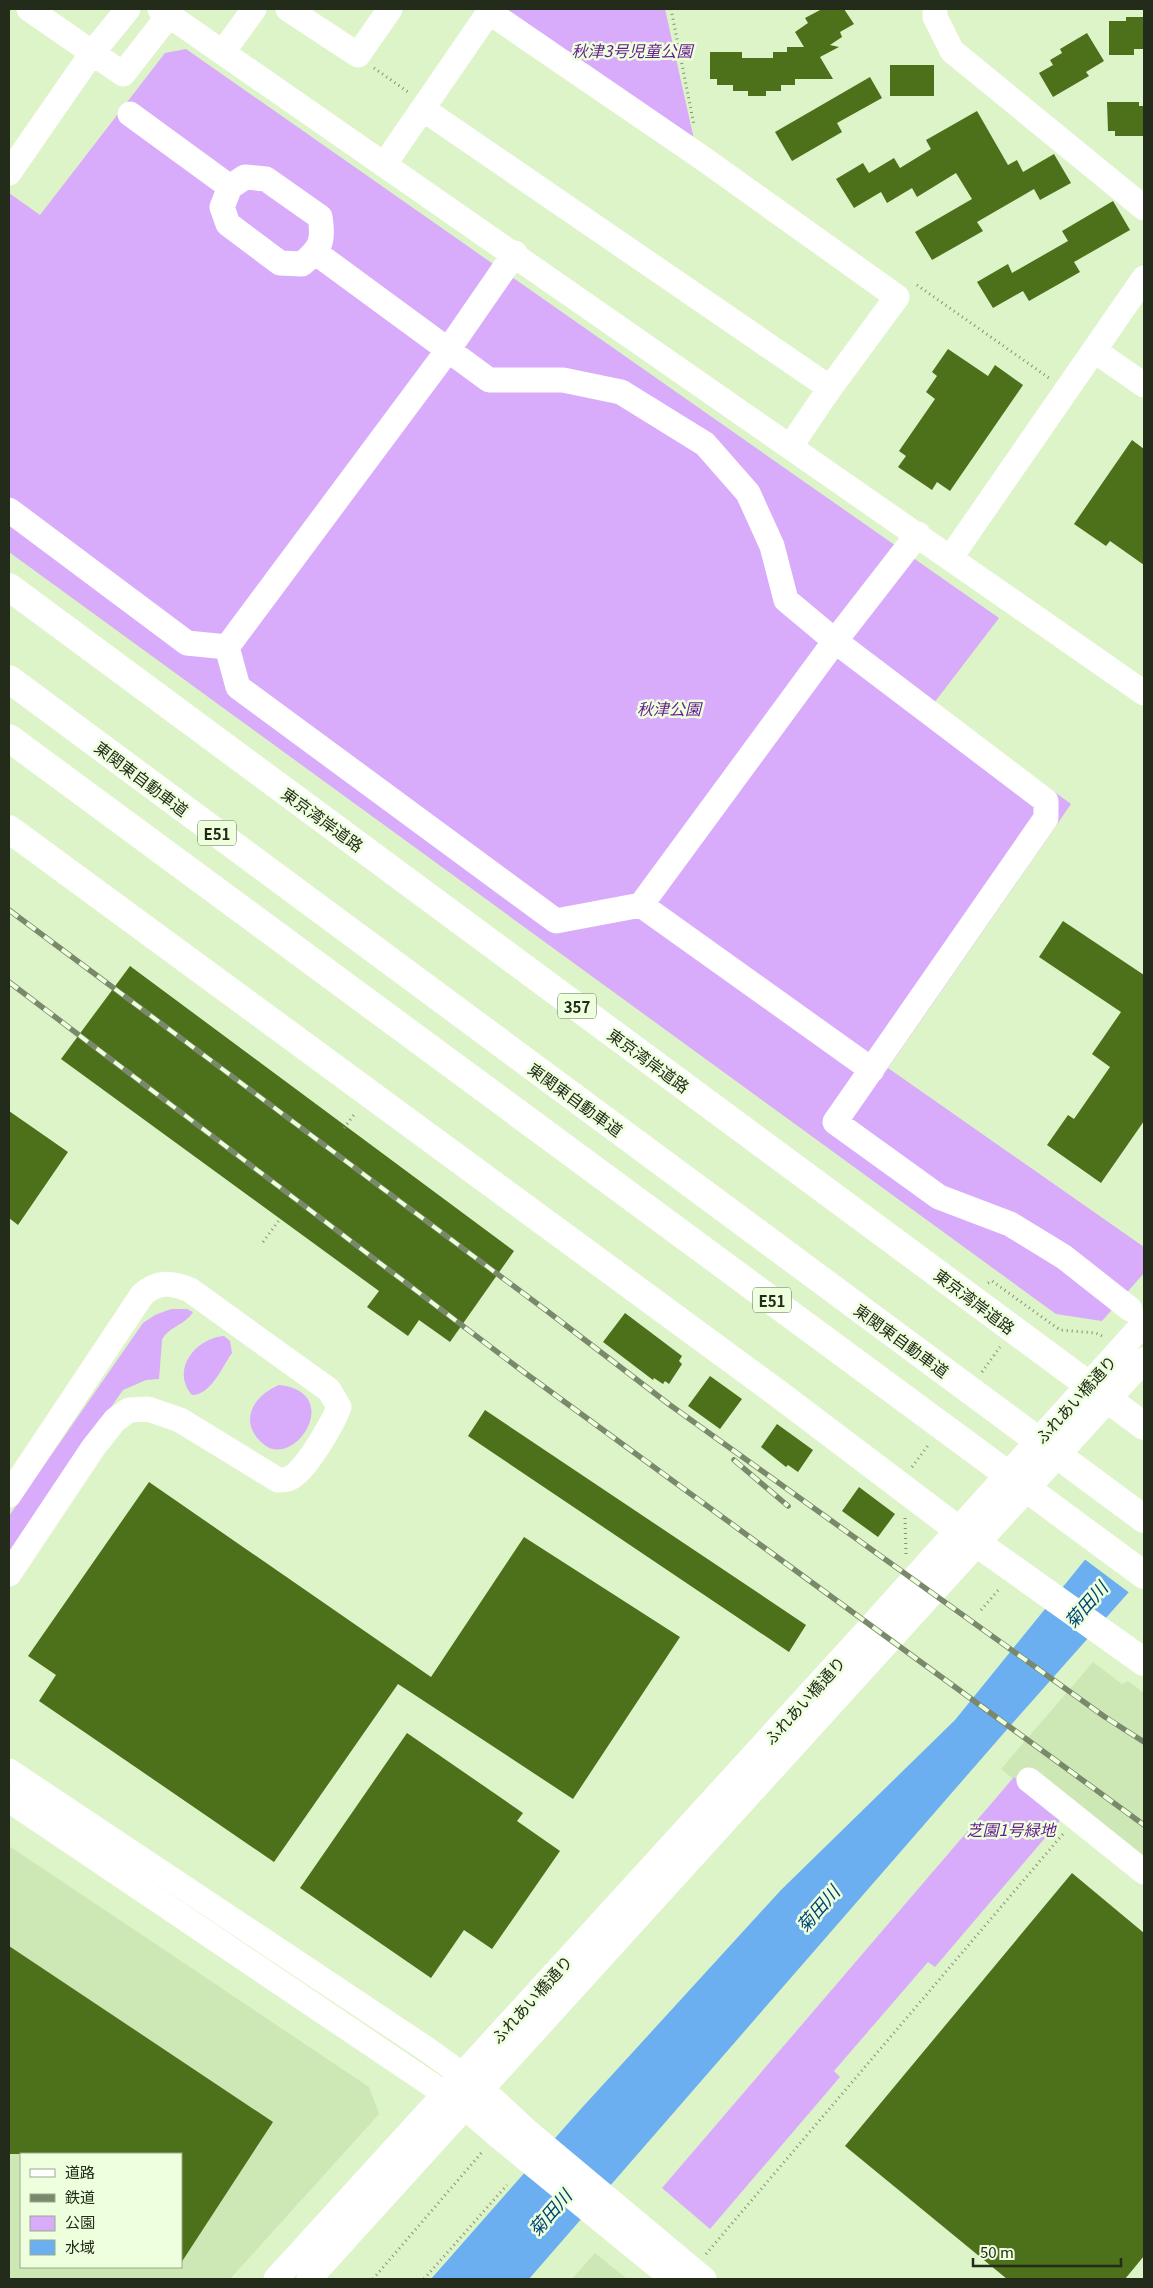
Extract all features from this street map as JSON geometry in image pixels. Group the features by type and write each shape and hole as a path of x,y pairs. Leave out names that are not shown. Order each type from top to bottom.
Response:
{"highway":[{"name":"東京湾岸道路","path":"9,587 1144,1426"},
{"name":"東関東自動車道","path":"9,679 1144,1519"},
{"name":"E51","path":"9,738 1144,1575"},
{"path":"9,829 780,1395 967,1537 1140,1659"}],"street":[{"path":"29,9 123,74 165,12 384,165 515,253 1144,692"},
{"path":"9,173 92,53 128,9"},
{"path":"223,52 254,9"},
{"path":"288,9 358,56 390,9"},
{"path":"935,9 935,17 952,51 1144,208"},
{"path":"384,165 416,100 489,12 701,158 897,297 790,446"},
{"path":"416,100 830,388"},
{"path":"130,114 230,187"},
{"path":"246,177 266,179 320,217 323,236 316,253 302,264 280,263 228,224 222,207 230,187 246,177"},
{"path":"316,253 489,380 563,380 621,392 705,444 748,493 772,546 786,600 835,641 1046,801 1046,818 835,1122 939,1197 1010,1224 1064,1258 1137,1316"},
{"path":"227,647 448,350 515,253"},
{"path":"951,557 1144,278"},
{"path":"1095,351 1144,385"},
{"path":"9,510 187,643 227,647"},
{"path":"227,647 238,687 556,921 641,905 835,641 918,534"},
{"path":"641,905 872,1070"},
{"path":"9,1495 142,1295 157,1285 177,1284 190,1290 329,1390 339,1407 333,1423 306,1462 291,1478 278,1480 180,1420 148,1409 129,1410 115,1420 93,1448 9,1574"},
{"name":"ふれあい橋通り","path":"1098,1392 1137,1316"},
{"name":"ふれあい橋通り","path":"309,2279 470,2091 1098,1392 1144,1360"},
{"path":"9,1771 425,2048 521,2141 620,2223 689,2276"},
{"path":"1029,1780 1144,1872"},
{"path":"9,1800 445,2094"},
{"path":"276,2279 445,2094 470,2091"}],"path":[{"path":"671,9 701,158"},
{"path":"358,56 416,100"},
{"path":"935,298 1055,382"},
{"path":"344,1128 360,1107"},
{"path":"263,1242 280,1219"},
{"path":"1030,1308 1060,1330 1096,1333 1105,1338"},
{"path":"898,1512 905,1518 905,1553 912,1555"},
{"path":"981,1610 1001,1588 1008,1594"},
{"path":"689,2276 1066,1831"},
{"path":"373,2279 486,2147"},
{"path":"424,2279 506,2185"}],"shaded area":[{"path":"1093,1662 1122,1684 1128,1681 1144,1693 1144,1885 1001,1769"},
{"path":"9,1846 369,2087 379,2114 230,2279 9,2279"},
{"path":"595,2253 627,2279 572,2279"}],"green space":[{"name":"秋津3号児童公園","path":"502,9 665,9 695,144"},
{"name":"秋津公園","path":"186,49 999,618 934,703 1071,804 888,1068 1144,1247 1144,1273 1102,1321 1056,1314 9,552 9,193 40,215 165,53"},
{"path":"171,1309 187,1309 193,1312 186,1320 168,1332 162,1340 159,1379 146,1380 123,1390 9,1553 9,1516 143,1323 155,1315"},
{"path":"224,1336 230,1341 232,1353 210,1385 199,1394 192,1395 186,1385 184,1376 185,1366 189,1357 204,1343"},
{"path":"279,1385 299,1391 309,1402 311,1415 307,1429 298,1441 286,1448 273,1449 260,1441 254,1433 250,1424 250,1416 257,1401 263,1394"},
{"name":"芝園1号緑地","path":"1014,1777 1062,1818 935,1967 928,1962 834,2071 840,2077 710,2229 662,2188"}],"water":[{"name":"菊田川","path":"1144,1487 1144,1575 1003,1734 529,2279 431,2279 579,2111 781,1890 955,1720"}],"pier":[{"path":"1143,1484 1144,1579 1131,1594 1083,1558"}],"building":[{"path":"822,9 844,9 854,24 840,32 842,37 830,45 839,47 820,57 833,79 795,79 795,85 781,85 781,91 766,91 766,96 748,96 748,91 733,91 733,85 717,85 717,79 710,79 710,52 742,52 742,58 773,58 773,52 787,52 787,47 804,47 795,32 808,23 805,18"},
{"path":"1126,17 1144,17 1144,49 1134,49 1134,55 1109,55 1109,21 1126,21"},
{"path":"1087,33 1104,61 1086,72 1089,76 1053,97 1039,73 1053,65 1050,60 1062,53 1060,49"},
{"path":"890,65 934,65 934,96 890,96"},
{"path":"870,77 882,98 837,123 842,132 792,161 775,132"},
{"path":"1107,102 1139,102 1139,106 1144,106 1144,136 1115,136 1115,131 1108,131"},
{"path":"977,111 1008,165 1017,160 1023,172 1054,154 1071,183 1040,200 1034,189 977,222 983,231 932,260 915,232 972,199 956,173 917,197 912,188 887,203 881,192 854,208 836,179 863,163 869,173 894,158 900,168 931,149 926,140"},
{"path":"1113,201 1130,230 1074,262 1080,272 1029,301 1023,291 993,308 977,282 1008,264 1012,273 1068,241 1062,231"},
{"path":"948,349 988,376 995,365 1023,385 950,491 937,482 932,490 898,467 906,456 899,451 935,399 926,392 937,376 932,372"},
{"path":"1132,440 1144,449 1144,565 1110,541 1106,546 1074,524"},
{"path":"1063,921 1144,975 1144,1121 1101,1183 1047,1145 1068,1115 1074,1119 1110,1067 1092,1054 1121,1012 1039,957"},
{"path":"130,966 514,1251 450,1342 419,1320 408,1336 367,1307 379,1291 61,1059"},
{"path":"9,1111 68,1152 18,1225 9,1218"},
{"path":"625,1313 682,1356 679,1361 682,1364 669,1384 665,1381 663,1384 654,1378 653,1380 603,1342"},
{"path":"710,1376 742,1399 720,1429 688,1406"},
{"path":"485,1410 806,1625 789,1652 468,1436"},
{"path":"777,1424 813,1450 798,1472 788,1465 786,1467 761,1447"},
{"path":"149,1482 431,1677 524,1537 680,1637 573,1799 398,1684 274,1862 39,1701 56,1675 28,1656"},
{"path":"859,1487 895,1514 878,1537 842,1511"},
{"path":"407,1733 523,1813 517,1821 560,1851 492,1949 464,1930 431,1978 300,1888"},
{"path":"1072,1873 1144,1933 1144,2256 1125,2279 1007,2279 845,2146"},
{"path":"9,1946 273,2122 182,2261 182,2153 9,2154"}],"railway":[{"path":"9,910 547,1311 670,1405 1105,1717 1144,1742"},
{"path":"9,982 521,1370 1144,1825"},
{"path":"734,1460 788,1506"}]}
